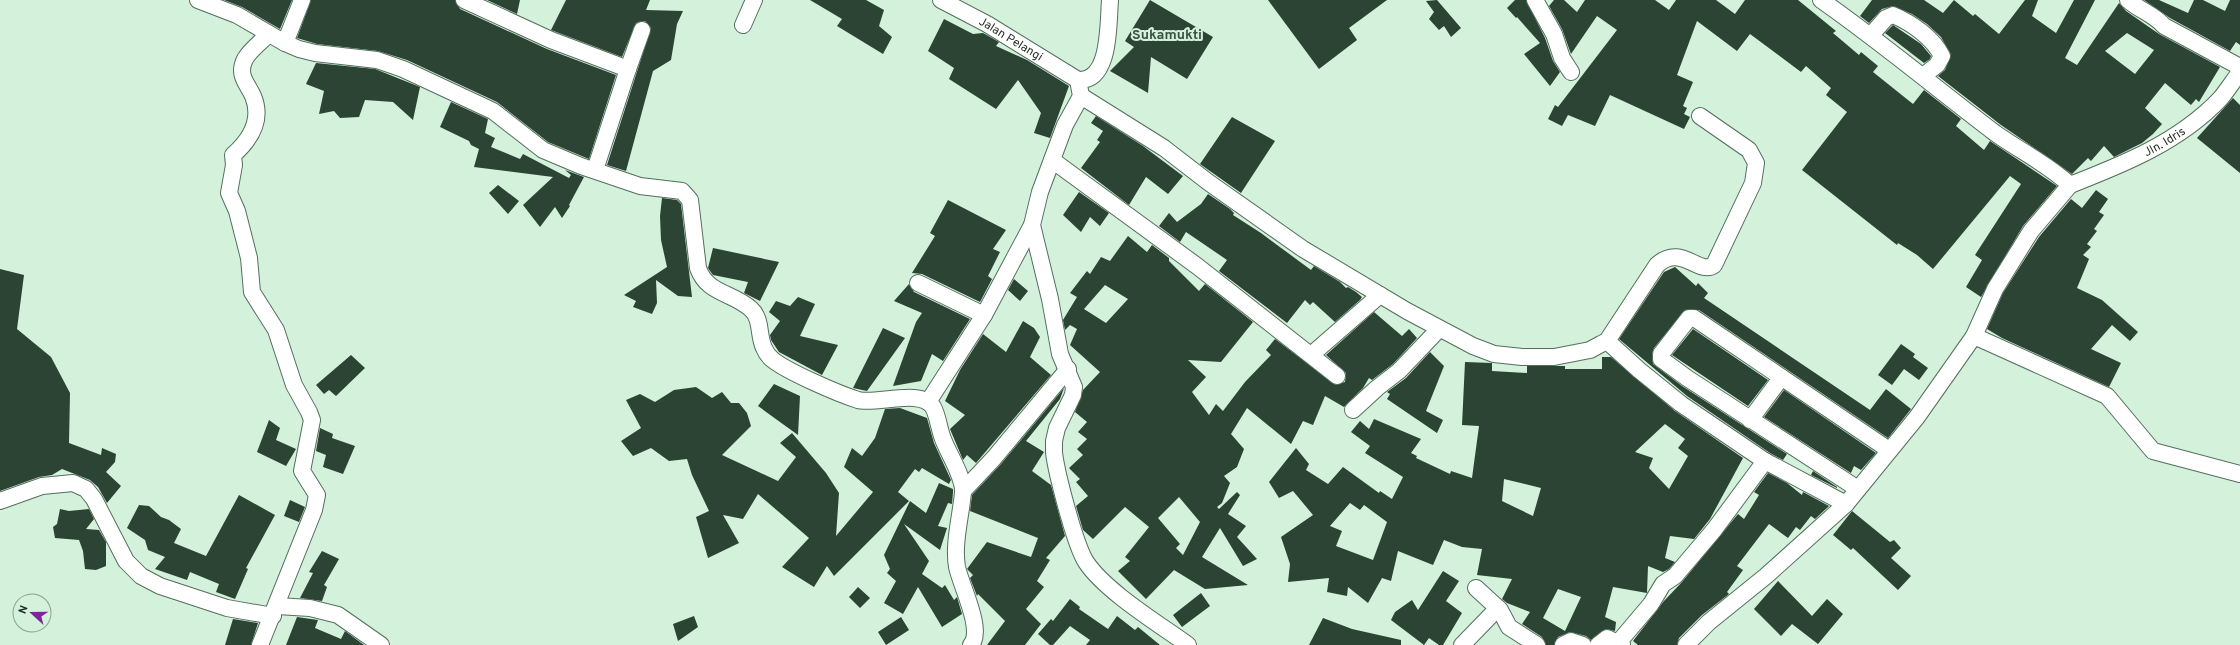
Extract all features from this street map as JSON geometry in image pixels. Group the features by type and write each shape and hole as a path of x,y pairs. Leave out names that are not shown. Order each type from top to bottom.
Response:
{"street":[{"path":"198,0 237,15 285,44 315,53 376,60 403,69 493,111 543,150 640,186 686,193 690,200 698,268 701,276 714,288 752,310 757,317 763,347 773,361 806,378 856,399 877,401 916,398 928,402 933,407 963,491 959,515 956,562 976,633 971,645"},
{"path":"285,44 302,0"},
{"path":"464,0 551,40 628,69"},
{"path":"743,25 754,0"},
{"name":"Jalan Pelangi","path":"941,0 987,24 1080,88 1303,249 1439,329 1494,354 1522,358 1554,357 1583,351 1607,341"},
{"path":"928,402 984,315 1032,225 1040,192 1083,81 1096,75 1101,68 1106,42 1110,0"},
{"path":"1535,0 1554,34 1562,58 1571,72"},
{"path":"1686,645 1709,622 1766,576 1846,504 1917,417 1974,336 1995,289 2031,231 2070,185 2058,174 1996,133 1871,35 1821,0"},
{"path":"2128,0 2151,16 2158,19 2164,26 2240,67"},
{"path":"1871,35 1886,18 1893,16 1928,37 1940,49 1942,56 1937,65 1923,76"},
{"path":"595,170 642,30"},
{"path":"260,645 275,611 316,501 316,490 302,471 312,420 310,412 294,385 279,335 252,292 250,258 237,210 229,192 234,165 233,155 245,144 255,126 258,112 253,95 244,82 242,73 246,59 269,34"},
{"name":"Jln. Idris","path":"2070,185 2142,155 2180,133 2220,99 2240,72"},
{"path":"1700,116 1749,150 1756,164 1753,183 1714,265 1705,268 1678,256 1664,258 1653,270 1607,341 1639,370 1681,404 1765,461 1846,504"},
{"path":"1052,160 1197,266 1337,376"},
{"path":"1032,225 1050,300 1060,354 1068,369 1074,391 1057,428 1054,441 1054,453 1077,539 1085,561 1097,576 1117,593 1188,645"},
{"path":"918,284 984,315"},
{"path":"1311,355 1380,295"},
{"path":"1858,489 1750,420 1661,359 1661,354 1691,317 1889,450"},
{"path":"1354,410 1377,388 1399,371 1439,329"},
{"path":"1974,336 2107,396 2153,451 2240,474"},
{"path":"963,491 994,458 1068,369"},
{"path":"1750,420 1781,378"},
{"path":"1598,645 1608,638 1620,644 1663,584 1675,576 1714,530 1765,461"},
{"path":"0,501 42,486 73,483 86,489 94,499 126,561 141,576 160,586 227,608 275,611 310,608 338,615 381,645"},
{"path":"1476,588 1498,608 1509,627 1536,645"},
{"path":"1462,645 1498,608"},
{"path":"1563,645 1571,642 1583,645"}],"building":[{"path":"224,0 292,0 280,29 242,7"},
{"path":"311,0 455,0 460,9 547,49 616,75 589,159 548,142 497,102 407,60 378,51 317,44 297,38"},
{"path":"487,0 520,0 517,14"},
{"path":"566,0 650,0 646,10 683,11 677,24 671,60 653,71 626,171 607,165 651,28 645,21 636,23 622,57 551,30"},
{"path":"810,0 866,0 884,10 879,26 892,37 883,54 837,26 842,19"},
{"path":"1150,0 1213,37 1187,79 1151,57 1148,93 1110,71 1134,47 1125,41"},
{"path":"1268,0 1387,0 1349,28 1357,40 1319,69"},
{"path":"1437,0 1461,28 1451,37 1444,26 1439,30 1429,19 1434,12 1426,1"},
{"path":"1515,0 1526,0 1545,38 1553,61 1560,72 1550,86 1524,54 1540,43 1507,8"},
{"path":"1554,0 1564,0 1577,12 1585,0 1655,0 1669,10 1676,0 1716,0 1735,14 1745,0 1798,0 1836,31 1833,33 1859,55 1861,52 1878,66 1873,72 1913,104 1924,90 1961,119 1956,126 1984,150 1990,141 2057,186 2023,226 1981,297 1966,287 1982,260 1975,255 2021,184 2010,176 1933,269 1917,255 1898,243 1897,245 1802,170 1847,112 1826,95 1831,88 1806,66 1801,72 1750,34 1737,51 1697,21 1677,75 1693,82 1683,106 1687,108 1684,114 1690,117 1684,129 1610,95 1595,126 1568,115 1562,126 1548,119 1555,105 1558,107 1617,30 1597,16 1571,54 1562,29 1549,6"},
{"path":"1872,0 1924,0 1943,13 1954,0 1973,16 1975,14 1999,34 2025,0 2038,0 2032,16 2056,33 2074,0 2095,0 2065,58 2077,65 2119,3 2126,11 2159,34 2220,67 2199,102 2196,99 2191,105 2165,83 2145,108 2162,124 2153,134 2142,143 2114,157 2104,146 2091,161 2088,158 2072,174 2001,125 1938,76 1945,70 1951,55 1941,37 1927,24 1912,14 1893,6 1882,9 1869,23 1860,16","holes":["2127,33 2154,50 2135,74 2105,51"]},
{"path":"2144,0 2159,0 2188,13 2194,0 2203,0 2225,11 2230,0 2240,0 2240,45 2236,42 2230,51 2170,18"},
{"path":"944,19 973,34 983,33 999,42 996,46 1027,60 1069,86 1050,138 1034,133 1041,113 1018,80 996,109 949,79 954,68 928,51"},
{"path":"1893,25 1921,44 1931,56 1930,59 1924,63 1885,33"},
{"path":"316,63 375,69 420,87 413,120 393,102 365,100 359,117 340,118 334,111 319,114 324,91 306,84"},
{"path":"2233,98 2240,105 2240,173 2197,138"},
{"path":"451,102 488,119 485,133 495,138 491,147 520,159 523,154 569,178 571,175 565,170 584,177 569,205 570,206 562,218 555,207 540,227 523,205 553,177 474,167 479,149 471,145 469,141 440,127"},
{"path":"1096,116 1143,146 1183,176 1168,194 1146,177 1129,205 1081,168 1100,142 1097,140 1103,131 1091,123"},
{"path":"1232,117 1275,141 1241,193 1200,164"},
{"path":"498,185 519,201 508,214 489,193"},
{"path":"2096,190 2108,199 2099,212 2104,215 2094,229 2097,231 2087,244 2091,247 2083,255 2089,259 2077,288 2102,300 2138,332 2130,341 2112,325 2091,349 2121,363 2109,387 2002,338 1987,329 2003,293 2039,237 2071,199 2082,208"},
{"path":"1079,192 1109,213 1100,226 1090,217 1081,232 1063,215"},
{"path":"1208,194 1230,209 1234,213 1233,215 1261,233 1311,270 1314,266 1340,282 1346,288 1348,287 1356,292 1362,297 1360,300 1335,322 1313,302 1310,305 1305,300 1287,323 1219,271 1227,260 1186,232 1180,242 1159,226 1169,213 1177,222 1201,204"},
{"path":"662,198 677,200 681,204 692,297 678,296 656,280 657,303 652,314 633,307 636,301 624,295 667,267 661,240 660,216"},
{"path":"948,200 1006,230 993,249 1000,252 988,276 992,279 980,302 922,274 912,273 935,236 930,233"},
{"path":"1128,236 1147,252 1152,245 1169,258 1169,261 1199,291 1205,284 1253,322 1221,362 1188,360 1206,377 1192,392 1209,415 1216,404 1223,411 1245,382 1271,355 1266,350 1275,339 1336,385 1345,382 1346,373 1326,355 1374,312 1402,336 1409,329 1417,338 1393,364 1372,380 1369,378 1363,388 1344,407 1325,396 1313,425 1303,421 1291,444 1247,408 1231,434 1244,449 1237,467 1224,476 1230,483 1222,503 1217,507 1219,509 1237,492 1240,495 1228,514 1246,526 1237,537 1257,559 1243,566 1220,528 1202,557 1248,585 1205,589 1174,570 1146,599 1118,571 1130,561 1125,557 1149,527 1125,507 1093,539 1083,530 1076,506 1088,496 1076,482 1080,479 1069,468 1083,455 1077,449 1087,439 1078,432 1087,422 1075,412 1083,390 1100,372 1070,345 1077,329 1070,325 1065,330 1063,320 1077,297 1070,293 1087,271 1090,274 1101,257 1110,261","holes":["1105,285 1128,299 1106,323 1084,309","1179,497 1200,522 1183,555 1176,548 1180,544 1158,518"]},
{"path":"713,248 779,262 760,301 744,293 748,282 713,275 708,268"},
{"path":"1675,267 1696,286 1698,283 1708,293 1704,298 1870,410 1886,389 1911,409 1888,438 1699,310 1685,310 1654,348 1652,354 1653,364 1682,386 1787,454 1783,460 1770,453 1687,396 1619,339 1664,272"},
{"path":"0,269 24,275 17,329 51,357 70,393 69,443 101,455 102,448 116,454 115,462 106,472 121,486 107,503 98,487 90,480 62,469 52,475 39,477 0,491"},
{"path":"1014,279 1028,291 1020,301 1008,290"},
{"path":"909,284 914,292 970,319 943,361 932,354 921,381 893,386 916,322 922,313 894,301"},
{"path":"798,297 815,304 800,336 838,345 822,375 779,352 771,340 770,335 780,321 769,312 776,301 790,306"},
{"path":"1023,321 1034,328 1040,337 1030,357 1051,375 976,463 967,455 963,460 950,429 965,415 945,401 960,370 983,334 1006,352"},
{"path":"883,328 905,338 867,391 853,388"},
{"path":"1693,329 1768,380 1748,406 1672,355"},
{"path":"1901,344 1915,354 1913,357 1928,368 1919,380 1904,369 1892,385 1878,375"},
{"path":"1430,352 1444,366 1426,411 1443,420 1437,433 1387,399 1390,394 1387,392 1406,378"},
{"path":"351,355 365,368 336,396 329,390 324,394 316,385"},
{"path":"1602,357 1611,357 1675,411 1743,458 1710,519 1694,539 1670,536 1665,558 1675,562 1669,569 1663,572 1648,566 1647,593 1613,587 1605,617 1616,622 1615,631 1606,629 1591,640 1586,636 1570,632 1558,637 1554,645 1546,645 1542,637 1522,624 1530,612 1507,603 1502,599 1512,579 1477,575 1482,549 1462,547 1444,540 1433,565 1398,551 1391,581 1382,578 1368,603 1348,587 1347,596 1327,592 1329,578 1288,582 1290,564 1281,537 1313,515 1293,491 1279,498 1269,482 1296,448 1309,464 1306,470 1328,484 1343,467 1379,493 1380,491 1392,499 1403,477 1365,453 1370,446 1351,432 1360,421 1369,429 1374,419 1421,439 1411,453 1417,456 1416,458 1450,474 1451,471 1472,478 1479,426 1462,425 1465,362 1492,363 1492,371 1527,373 1527,366 1565,366 1565,369 1602,369","holes":["1665,424 1685,439 1678,448 1688,456 1669,489 1649,468 1653,458 1635,452","1504,479 1541,488 1533,516 1502,501","1350,503 1360,510 1364,505 1387,522 1373,560 1336,546 1342,531 1330,526","1558,589 1581,597 1565,631 1543,618"]},
{"path":"774,384 800,396 798,435 758,406"},
{"path":"696,387 712,398 722,392 731,403 739,403 747,413 751,426 722,455 778,481 796,457 780,443 792,433 826,473 839,493 836,536 873,492 844,467 852,448 862,456 875,438 885,409 900,408 927,418 934,443 951,480 949,484 922,468 919,472 915,469 898,492 909,501 834,576 827,566 814,587 782,567 809,538 758,494 743,519 723,515 739,543 708,558 696,517 709,511 692,475 687,459 669,461 651,448 633,456 621,441 641,428 626,400 640,394 655,402 674,390"},
{"path":"1064,388 1060,399 1026,441 1044,452 1032,471 1051,485 1065,536 1046,558 1050,560 1037,581 1044,587 1026,609 1041,624 1025,645 987,645 1005,621 978,594 977,596 970,578 973,575 967,569 987,542 1031,557 1038,538 970,511 972,495 1001,464"},
{"path":"1784,390 1876,453 1861,470 1854,466 1851,473 1764,417"},
{"path":"269,420 280,428 276,440 296,449 286,466 257,452"},
{"path":"320,428 333,434 332,438 355,446 343,474 323,467 326,455 316,451"},
{"path":"1813,471 1837,487 1837,488 1811,475"},
{"path":"1768,473 1787,483 1802,495 1803,492 1829,506 1815,519 1811,516 1800,530 1796,527 1788,538 1769,524 1737,566 1743,570 1727,592 1729,594 1702,615 1679,638 1677,645 1638,645 1633,641 1664,601 1682,582 1738,514 1744,519 1759,495 1754,492"},
{"path":"939,483 953,489 952,504 948,503 938,526 947,528 940,550 904,524 929,561 922,574 942,588 945,585 954,600 957,597 962,614 942,627 918,587 903,614 884,603 896,581 887,573 890,569 884,555 910,501 926,513"},
{"path":"239,495 275,515 246,568 248,569 235,599 216,592 219,584 190,572 187,580 155,569 165,557 148,550 145,540 127,528 139,505 149,506 161,517 169,520 181,529 174,543 206,556"},
{"path":"290,500 305,507 299,522 284,516"},
{"path":"60,509 69,511 89,509 94,519 86,529 99,530 106,542 106,566 96,570 85,569 83,551 79,540 55,538 53,527 57,524"},
{"path":"1852,511 1890,542 1894,540 1901,548 1891,558 1911,576 1898,590 1853,548 1851,550 1833,535"},
{"path":"322,551 339,559 324,585 327,587 322,601 300,598 313,573 309,572"},
{"path":"1443,571 1459,581 1446,601 1462,613 1443,645 1439,645 1429,638 1424,645 1391,620 1395,612 1412,600 1418,610"},
{"path":"1778,581 1812,616 1827,599 1843,614 1818,644 1792,624 1781,636 1754,609"},
{"path":"858,587 870,598 860,608 849,597"},
{"path":"1201,593 1210,606 1182,627 1173,615"},
{"path":"1070,599 1080,607 1079,609 1108,629 1117,616 1135,630 1138,627 1160,645 1086,645 1090,640 1070,626 1053,645 1050,645 1038,634 1051,619 1053,621"},
{"path":"694,616 698,627 678,641 673,624"},
{"path":"297,617 318,620 315,628 341,639 345,631 364,645 286,645"},
{"path":"901,617 909,630 886,645 878,632"},
{"path":"1323,618 1352,629 1401,640 1401,645 1309,645"},
{"path":"233,619 258,623 251,645 225,645"}],"district":[{"name":"Sukamukti","path":"1167,34"}]}
